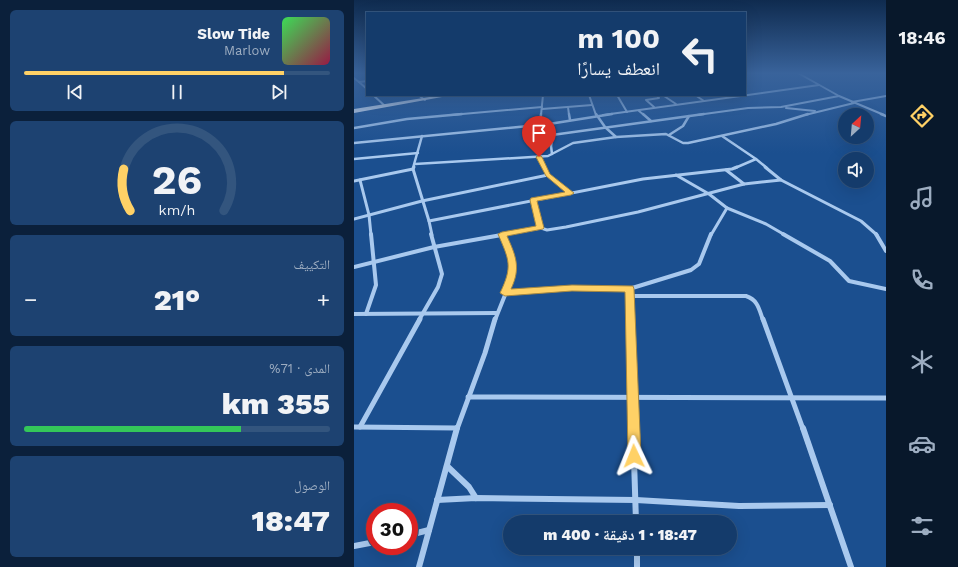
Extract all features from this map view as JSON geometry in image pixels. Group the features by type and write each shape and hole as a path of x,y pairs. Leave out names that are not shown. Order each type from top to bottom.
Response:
{"main road":[{"path":"354,111 425,100"}],"street":[{"path":"378,99 385,106"},
{"path":"540,125 543,99"},
{"path":"590,99 595,116 604,127 616,137"},
{"path":"620,99 627,112"},
{"path":"650,99 646,100 654,107"},
{"path":"669,99 676,104"},
{"path":"354,143 549,124 595,116 639,111 654,107 715,99"},
{"path":"782,107 821,99"},
{"path":"846,99 886,115"},
{"path":"415,164 539,157 552,154 577,142 616,137 670,135 686,143 776,124 818,111 870,99"},
{"path":"354,128 407,119 592,105"},
{"path":"568,107 570,120"},
{"path":"552,135 748,108 782,107 818,111"},
{"path":"639,111 651,121"},
{"path":"670,135 683,126 689,116"},
{"path":"549,124 553,130 551,146 552,154"},
{"path":"422,136 413,169 429,221 434,247 442,274 438,288 357,427 457,428"},
{"path":"722,136 756,159 782,180 860,222 877,235 886,251"},
{"path":"354,159 418,153"},
{"path":"539,157 548,175 571,193"},
{"path":"429,221 643,179 675,174 726,170 756,159"},
{"path":"354,181 413,169"},
{"path":"726,170 744,184"},
{"path":"675,174 709,194 727,208 766,224 830,261 849,281 886,289"},
{"path":"354,219 422,201 548,175"},
{"path":"360,180 369,215 376,285 366,314"},
{"path":"354,267 434,247 540,228 547,230 566,227 638,212 744,184 782,180"},
{"path":"534,200 540,228"},
{"path":"505,293 572,288 629,289 691,270 699,264 712,232 727,208"},
{"path":"419,567 457,428 485,353 497,313 511,280 514,268 510,252 502,234"},
{"path":"629,289 636,515"},
{"path":"630,296 746,296 753,298 756,302 793,399 851,567"},
{"path":"354,314 497,313"},
{"path":"468,397 793,399 886,398"},
{"path":"447,466 469,487 476,498"},
{"path":"437,500 476,498 636,500 739,506 830,505"},
{"path":"418,532 429,530"},
{"path":"354,546 366,544"},
{"path":"637,555 638,567"}],"route":[{"path":"539,157 542,166 548,175 571,193 534,200 538,212 540,228 502,234 510,252 514,268 511,280 505,293 572,288 629,289 634,456"}]}
